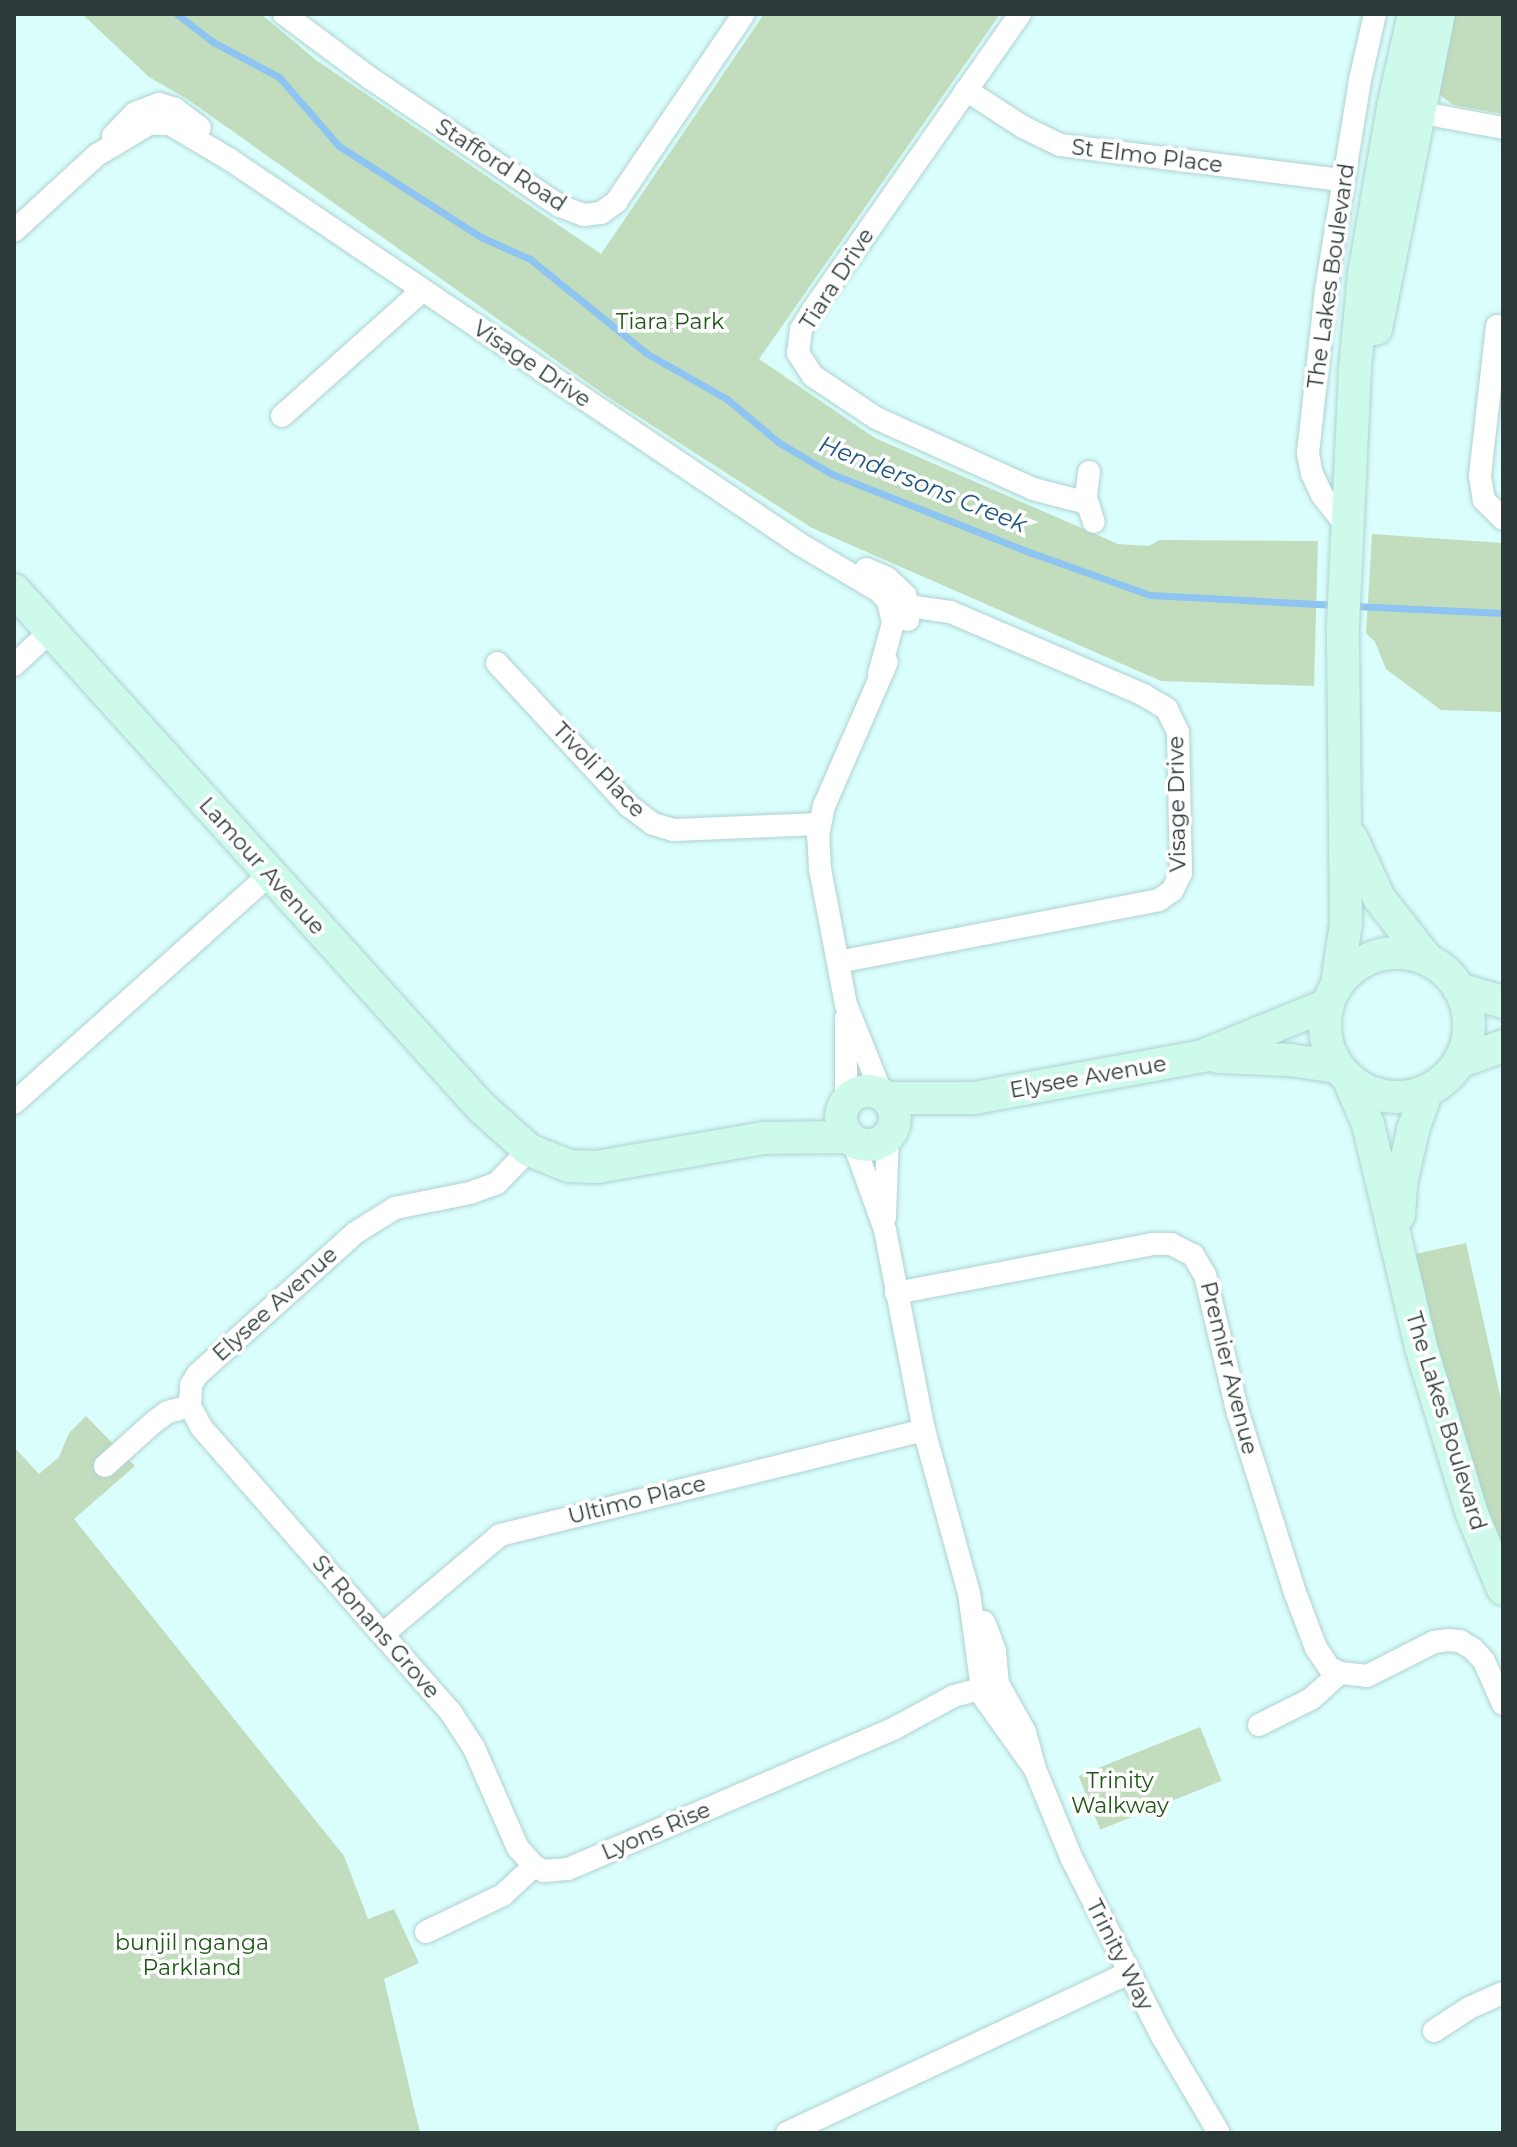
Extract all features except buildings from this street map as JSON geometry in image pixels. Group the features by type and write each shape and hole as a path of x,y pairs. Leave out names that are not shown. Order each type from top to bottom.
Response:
{"street":[{"name":"Stafford Road","path":"284,14 383,87 560,206 584,215 601,213 616,202 744,14"},
{"name":"Tiara Drive","path":"1020,14 813,310 801,329 798,353 813,376 876,418 1091,512 1089,472"},
{"name":"The Lakes Boulevard","path":"1348,528 1322,495 1312,474 1308,453 1326,290 1343,180 1375,14"},
{"path":"1346,825 1379,898 1427,959 1445,972 1459,989 1469,1025 1459,1062 1440,1083 1407,1096 1386,1097 1366,1091 1343,1073 1328,1048 1324,1027 1346,923 1343,624 1354,442 1405,109 1414,14"},
{"path":"1405,109 1439,14"},
{"name":"St Elmo Place","path":"966,90 1023,127 1060,145 1343,180"},
{"path":"1405,109 1503,128"},
{"name":"Visage Drive","path":"14,231 97,155 160,113 798,543 838,564 900,608 950,612 1144,695 1167,709 1178,732 1181,873 1172,891 1149,903 838,962"},
{"path":"282,416 423,290"},
{"path":"1497,326 1480,476 1484,500 1503,519"},
{"name":"Lamour Avenue","path":"14,590 269,875 521,1144"},
{"path":"848,1122 871,1145 890,1134 895,1113 884,1096 846,1005 820,869 820,824 879,674 900,608"},
{"path":"14,665 51,631"},
{"name":"Tivoli Place","path":"497,663 629,806 653,824 674,830 820,824"},
{"path":"14,1103 269,875"},
{"path":"1332,995 1368,959 1388,953 1408,953 1427,959"},
{"path":"1459,989 1503,1002"},
{"name":"Elysee Avenue","path":"1202,1056 1332,995"},
{"name":"Trinity Way","path":"846,1005 848,1122 885,1230 924,1430 969,1593 990,1634 987,1689 1025,1732 1035,1769 1072,1859 1128,1973 1219,2133"},
{"path":"1459,1062 1503,1046"},
{"name":"Elysee Avenue","path":"884,1096 974,1098 1202,1056 1290,1060 1343,1073"},
{"name":"The Lakes Boulevard","path":"1343,1073 1368,1124 1421,1347 1466,1496 1503,1589"},
{"name":"The Lakes Boulevard","path":"1398,1249 1401,1183 1413,1130 1427,1090"},
{"path":"521,1144 569,1166 597,1167 848,1122 866,1091 884,1096"},
{"name":"Elysee Avenue","path":"890,1134 974,1098"},
{"name":"Trinity Way","path":"885,1230 890,1134"},
{"name":"Elysee Avenue","path":"190,1406 191,1385 198,1374 355,1233 395,1208 497,1183 521,1144"},
{"name":"Premier Avenue","path":"896,1293 1152,1244 1171,1244 1193,1255 1205,1275 1238,1413 1289,1576 1316,1648 1329,1667 1340,1673"},
{"path":"105,1466 159,1418 190,1406"},
{"name":"St Ronans Grove","path":"190,1406 201,1427 463,1730 518,1848 534,1866"},
{"name":"Ultimo Place","path":"383,1634 500,1535 924,1430"},
{"path":"1259,1725 1311,1699 1340,1673 1367,1676 1434,1642 1460,1641 1484,1661 1503,1704"},
{"name":"Lyons Rise","path":"534,1866 556,1872 568,1869 893,1729 959,1710 987,1689"},
{"path":"426,1932 503,1895 534,1866"},
{"path":"787,2133 834,2123 1128,1973"},
{"path":"1434,2031 1469,2008 1503,1993"}],"green space":[{"name":"Tiara Park","path":"82,14 261,14 316,60 601,254 764,14 1000,14 759,359 875,438 1118,544 1149,546 1159,540 1318,541 1314,686 1161,681 812,528 608,397 187,99 149,77"},
{"path":"1446,14 1503,14 1503,114 1453,105 1440,95 1435,86"},
{"path":"1372,534 1503,543 1503,712 1441,710 1386,669 1375,642 1366,633"},
{"path":"1466,1243 1503,1408 1503,1566 1410,1255"},
{"name":"bunjil nganga Parkland","path":"86,1416 135,1466 74,1519 344,1856 368,1919 394,1909 419,1963 384,1979 420,2133 14,2133 14,1447 39,1474 59,1457 69,1433"},
{"name":"Trinity Walkway","path":"1200,1727 1222,1781 1100,1830 1079,1776"}],"waterway":[{"name":"Hendersons Creek","path":"177,14 213,42 279,77 339,146 481,237 530,259 646,353 727,399 778,442 832,474 1032,553 1150,595 1337,605"},
{"name":"Hendersons Creek","path":"1354,606 1503,613"}]}
